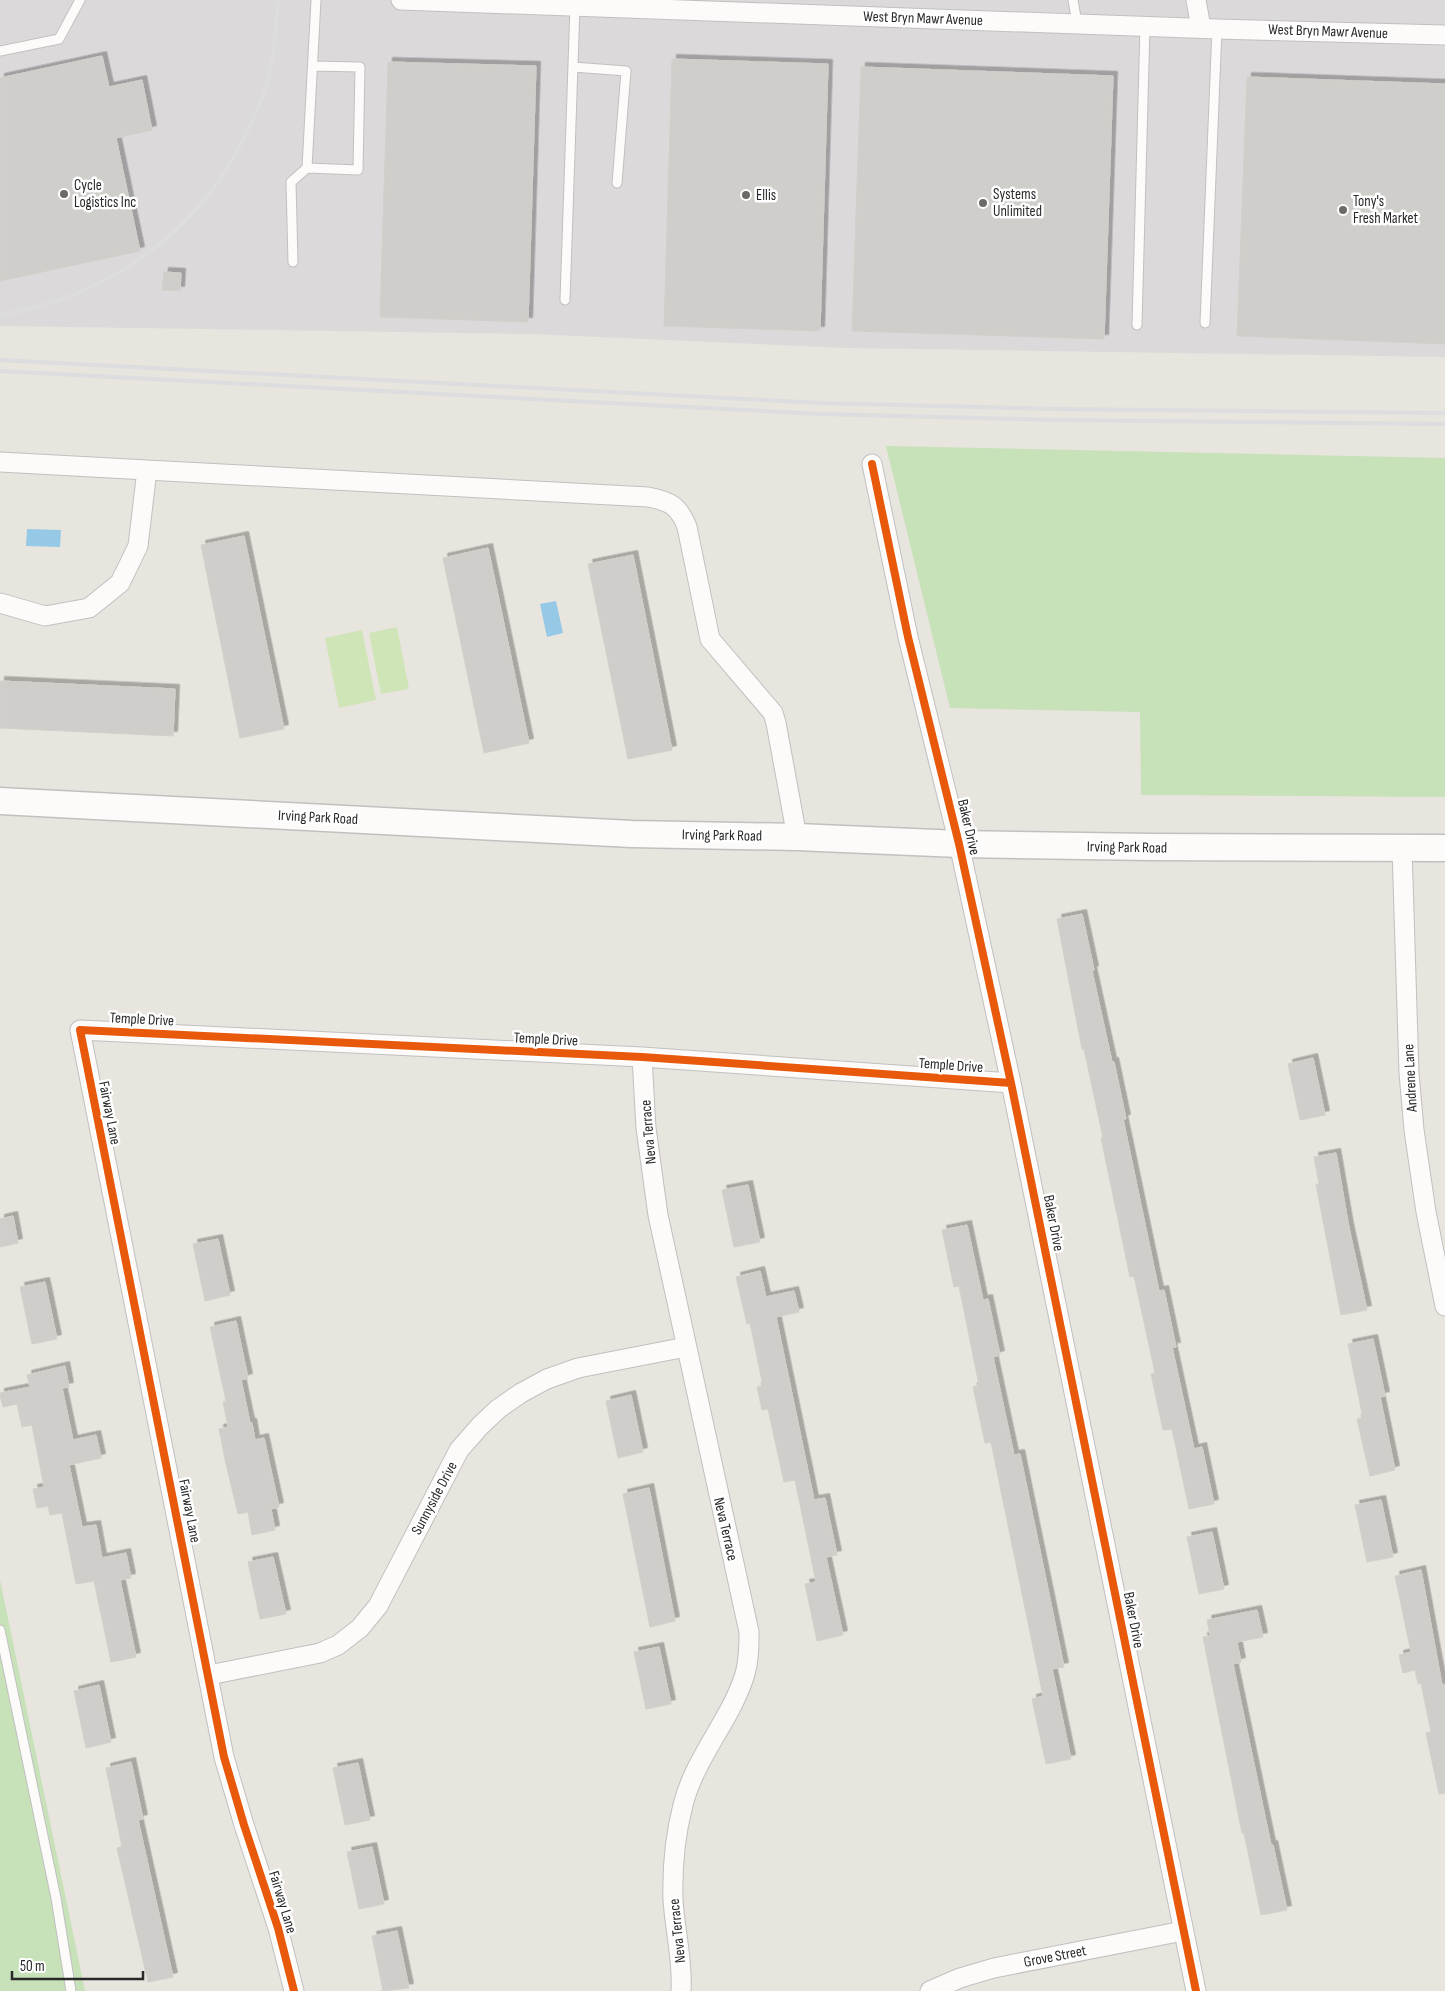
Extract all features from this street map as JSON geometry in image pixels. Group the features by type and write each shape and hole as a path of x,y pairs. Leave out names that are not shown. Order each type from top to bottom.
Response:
{"main road":[{"name":"Irving Park Road","path":"0,801 632,834 797,837 959,844 1445,848"}],"street":[{"name":"West Bryn Mawr Avenue","path":"401,0 567,4 1145,26 1445,35"},
{"path":"1196,0 1209,28"},
{"path":"0,462 662,499 674,505 682,515 687,528 710,639 773,713 797,837"},
{"name":"Baker Drive","path":"872,464 908,637 959,844 1011,1082 1196,1991"},
{"path":"0,603 45,616 89,608 120,583 138,546 147,470"},
{"name":"Andrene Lane","path":"1402,848 1409,1073 1414,1130 1426,1212 1445,1306"},
{"name":"Temple Drive","path":"80,1030 642,1057 1011,1082"},
{"name":"Fairway Lane","path":"80,1030 224,1757 278,1928 294,1991"},
{"name":"Neva Terrace","path":"642,1057 646,1128 652,1178 686,1347 746,1617 749,1652 745,1674 733,1701 695,1772 684,1802 676,1838 673,1902 682,1964 681,1991"},
{"name":"Sunnyside Drive","path":"209,1675 320,1653 338,1645 360,1628 378,1606 459,1450 498,1409 521,1393 578,1368 686,1347"},
{"name":"Grove Street","path":"930,1991 960,1978 994,1968 1183,1931"}],"lane":[{"path":"0,51 59,39 80,0"},
{"path":"307,168 316,0"},
{"path":"1073,0 1077,23"},
{"path":"565,300 573,67 567,4"},
{"path":"1137,326 1145,26"},
{"path":"1205,323 1209,28"},
{"path":"293,262 291,182 307,168 358,170 360,67 313,66"},
{"path":"573,67 626,71 617,184"},
{"path":"0,1630 56,1898 72,1991"}],"shaded area":[{"path":"0,0 1445,0 1445,357 846,348 530,334 0,326"}],"green space":[{"path":"886,446 1445,458 1445,797 1141,795 1140,712 950,708"},
{"path":"397,627 409,689 381,694 369,633"},
{"path":"362,630 376,700 339,708 325,638"},
{"path":"0,1580 85,1991 0,1991"}],"water":[{"path":"27,529 61,530 60,547 26,546"},
{"path":"556,601 563,633 547,637 540,604"}],"building":[{"name":"Cycle Logistics Inc","path":"102,56 109,87 142,80 152,130 116,138 140,251 0,281 0,78"},
{"name":"Ellis","path":"672,59 828,64 820,331 664,326"},
{"path":"388,62 536,66 528,322 380,317"},
{"name":"Systems Unlimited","path":"861,67 1113,76 1104,339 852,331"},
{"name":"Tony's Fresh Market","path":"1247,77 1445,84 1445,344 1237,336"},
{"path":"164,272 181,273 180,291 162,290"},
{"path":"244,536 284,729 240,738 201,545"},
{"path":"488,548 529,743 484,753 443,558"},
{"path":"633,555 672,750 628,759 588,564"},
{"path":"0,681 175,689 173,736 0,728"},
{"path":"1082,914 1094,970 1092,971 1126,1119 1123,1119 1159,1291 1164,1290 1176,1347 1172,1347 1194,1449 1202,1447 1214,1504 1189,1509 1172,1429 1163,1430 1151,1374 1155,1373 1134,1276 1130,1277 1057,919"},
{"path":"1313,1058 1325,1115 1300,1120 1288,1064"},
{"path":"1336,1153 1349,1228 1367,1310 1341,1315 1316,1184 1319,1184 1314,1157"},
{"path":"748,1185 760,1242 734,1247 722,1190"},
{"path":"13,1216 18,1243 0,1247 0,1219"},
{"path":"967,1225 983,1300 988,1299 1000,1355 993,1357 1014,1455 1020,1454 1064,1667 1052,1669 1071,1759 1046,1764 1032,1699 1043,1696 991,1442 985,1443 973,1387 979,1385 959,1286 954,1287 942,1230"},
{"path":"218,1239 230,1295 205,1301 193,1244"},
{"path":"760,1271 766,1297 794,1291 799,1312 776,1317 814,1500 825,1498 837,1555 826,1557 843,1635 817,1641 805,1584 816,1582 795,1480 784,1482 768,1409 762,1410 757,1387 763,1386 750,1323 747,1324 736,1277"},
{"path":"45,1282 57,1339 32,1344 20,1287"},
{"path":"236,1321 248,1378 241,1380 250,1423 252,1423 255,1440 264,1438 279,1507 271,1509 275,1530 252,1535 248,1512 238,1514 226,1464 219,1429 228,1427 223,1402 226,1401 210,1327"},
{"path":"1373,1339 1385,1396 1380,1397 1395,1470 1370,1476 1357,1419 1363,1418 1348,1344"},
{"path":"65,1366 69,1387 62,1388 73,1440 96,1435 101,1458 69,1465 82,1527 96,1525 102,1558 126,1553 131,1578 120,1580 136,1657 111,1662 94,1581 76,1584 62,1513 50,1515 48,1506 37,1508 33,1489 44,1487 32,1425 22,1427 17,1404 3,1407 0,1395 0,1393 30,1387 27,1375"},
{"path":"631,1395 643,1452 618,1458 606,1401"},
{"path":"649,1488 675,1621 650,1627 623,1494"},
{"path":"1381,1500 1393,1557 1367,1562 1355,1505"},
{"path":"1212,1532 1224,1589 1199,1594 1187,1537"},
{"path":"273,1557 286,1614 260,1619 248,1562"},
{"path":"1421,1570 1442,1685 1445,1685 1445,1793 1439,1794 1426,1733 1431,1732 1421,1683 1418,1684 1415,1670 1403,1673 1399,1655 1411,1652 1395,1576"},
{"path":"1257,1610 1263,1637 1237,1642 1241,1662 1233,1664 1271,1845 1273,1845 1287,1910 1261,1915 1244,1833 1242,1833 1203,1637 1210,1636 1207,1620"},
{"path":"659,1647 671,1704 646,1709 634,1652"},
{"path":"99,1685 111,1742 86,1748 74,1691"},
{"path":"131,1762 143,1819 138,1820 173,1977 148,1982 117,1848 122,1847 106,1768"},
{"path":"358,1763 370,1820 345,1825 333,1768"},
{"path":"372,1847 384,1904 359,1909 347,1852"},
{"path":"397,1931 409,1988 383,1991 372,1936"}],"railway":[{"path":"0,315 39,306 76,294 112,276 145,256 175,231 202,202 225,171 245,136 262,100 273,55 278,0"},
{"path":"0,360 821,403 1057,409 1445,413"},
{"path":"0,371 820,414 1056,420 1445,424"}],"cycle path":[{"path":"872,464 908,637 959,844 1011,1083 1196,1991"},
{"path":"294,1991 278,1928 224,1757 80,1030 642,1057 1011,1083"}],"place":[{"name":"Cycle Logistics Inc","path":"64,194"},
{"name":"Ellis","path":"746,195"},
{"name":"Systems Unlimited","path":"983,203"},
{"name":"Tony's Fresh Market","path":"1343,210"}]}
